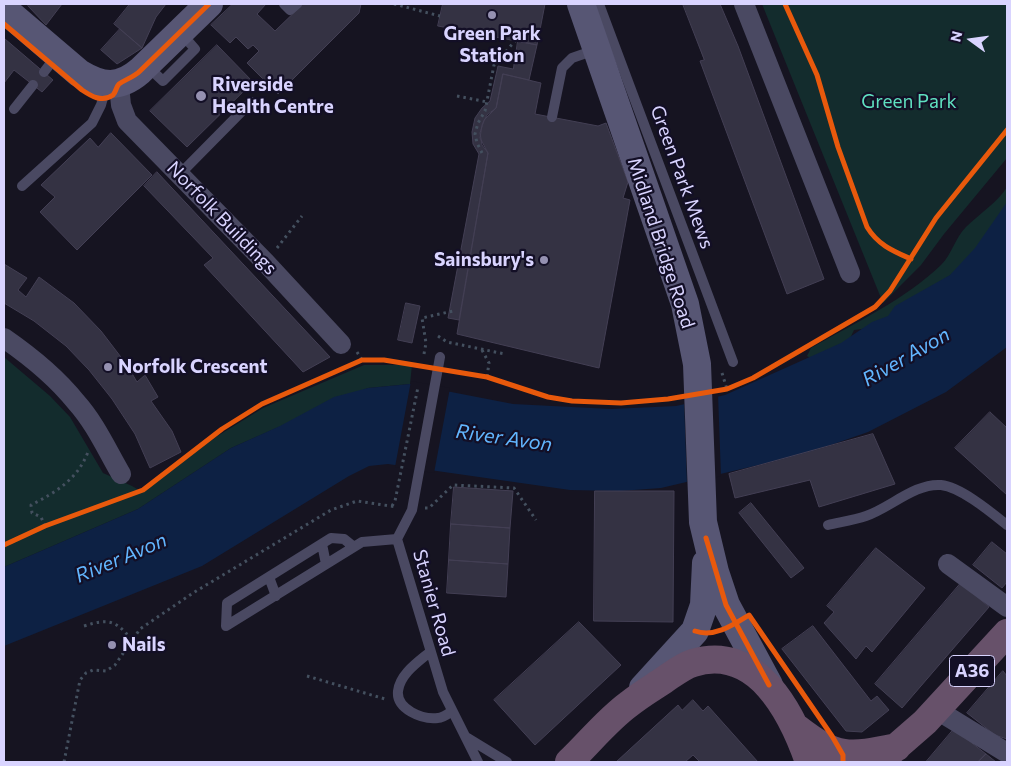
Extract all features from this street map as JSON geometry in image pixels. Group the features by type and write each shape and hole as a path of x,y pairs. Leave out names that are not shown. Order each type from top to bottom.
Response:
{"highway":[{"name":"A36","path":"889,755 937,710 1007,632"},
{"path":"569,762 628,704 682,668 711,659 727,661 745,667 770,685 797,728 809,762"},
{"path":"797,728 818,744 843,755 889,755"}],"main road":[{"path":"7,10 51,63 91,80 113,84 130,80 209,4"},
{"name":"Midland Bridge Road","path":"581,4 685,304 697,364 713,384 705,530 726,604 770,685"},
{"path":"628,704 685,643 700,620 705,598 705,530"}],"street":[{"path":"744,4 850,273"},
{"name":"Norfolk Buildings","path":"113,84 127,122 266,263 341,344"},
{"path":"4,338 58,382 77,402 121,474"},
{"path":"948,564 1007,607"},
{"path":"937,710 1007,753"}],"lane":[{"path":"284,4 290,10 297,4"},
{"name":"Green Park Mews","path":"599,4 733,362"},
{"path":"552,117 562,68 572,58 596,50"},
{"path":"22,186 92,123 113,84"},
{"path":"14,109 33,85"},
{"path":"180,174 251,102"},
{"name":"Stanier Road","path":"440,358 412,507 397,539 443,692 478,762"},
{"path":"828,525 866,516 918,490 942,485 952,488 986,508 1007,525"},
{"path":"354,547 344,539 331,538 227,603 226,626 354,547 372,539 397,539"},
{"path":"322,544 326,564"},
{"path":"270,577 276,596"},
{"path":"430,652 403,678 398,690 400,703 407,710 433,718 441,718 452,711"},
{"path":"466,736 507,762"}],"path":[{"path":"394,4 440,16"},
{"path":"482,153 478,134 485,111 494,65 515,41"},
{"path":"458,96 487,102"},
{"path":"266,263 302,216"},
{"path":"424,355 426,343 422,318 452,311"},
{"path":"438,336 447,342 505,354"},
{"path":"481,349 489,363 486,377"},
{"path":"359,354 362,360"},
{"path":"354,363 370,359"},
{"path":"713,384 727,389 738,385 733,362"},
{"path":"478,375 495,380"},
{"path":"392,506 395,501 418,384"},
{"path":"713,384 727,389"},
{"path":"45,526 41,517 32,513 31,505 68,483 86,458 94,427"},
{"path":"64,762 80,680 86,672 93,670 106,671 115,665 131,639 140,629 193,593 331,510 357,501 392,506 429,508 453,485 514,488 536,520"},
{"path":"37,530 54,523"},
{"path":"84,626 103,620 120,625 131,639"},
{"path":"307,676 400,703"}],"green space":[{"name":"Green Park","path":"762,4 1007,4 1007,158 921,265 883,303"},
{"path":"1007,187 1007,231 988,248 878,327 854,330 846,347 813,360 807,356 811,348 896,300 927,277 945,261 966,227 994,203"},
{"path":"4,357 50,396 70,417 103,473 142,492 216,437 263,408 364,365 412,365 410,384 368,388 231,448 138,509 4,567"}],"water":[{"name":"River Avon","path":"1007,202 1007,347 946,392 868,432 805,454 661,488 620,491 570,490 388,464 369,466 349,476 202,566 4,646 4,567 138,509 231,448 280,426 334,397 368,388 410,384 513,404 611,409 676,406 725,395 841,343 872,322 888,316 895,306 950,275 975,248"}],"pier":[{"path":"411,381 450,388 434,473 395,467"},
{"path":"718,394 721,476 687,485 684,401"}],"building":[{"path":"29,4 62,4 46,25 28,6"},
{"path":"130,4 166,4 156,17 142,48 114,24"},
{"path":"233,4 266,4 257,14 275,31 303,4 361,4 359,13 278,94 247,63 259,51 253,45 248,49 236,37 230,43 211,25"},
{"name":"Green Park Station","path":"443,4 545,4 537,45 438,26"},
{"path":"683,4 720,4 738,46 824,279 787,294 700,61 704,60"},
{"path":"120,29 142,48 117,64 101,50"},
{"path":"5,39 53,80 42,92 14,70 4,83"},
{"path":"518,41 537,45 529,80 503,74 496,108 487,115 482,125 480,138 488,153 459,320 448,318 479,154 473,144 472,132 475,118 490,101 498,66 513,69"},
{"name":"Riverside Health Centre","path":"217,45 253,82 187,147 150,111"},
{"name":"Sainsbury's","path":"503,74 541,83 535,114 598,126 606,123 628,182 623,198 630,200 599,368 457,334 488,153 482,145 480,133 484,120 496,108"},
{"path":"111,133 152,175 77,250 40,212 55,197 41,185 90,138 98,147"},
{"path":"157,172 330,357 303,372 204,265 213,258 144,186"},
{"name":"Norfolk Crescent","path":"4,264 27,278 18,290 26,297 39,277 74,303 101,331 127,365 137,382 145,375 158,397 151,401 172,431 181,452 150,468 135,434 112,399 89,370 66,346 34,321 4,303"},
{"path":"406,303 420,306 412,343 398,340"},
{"path":"990,412 1007,428 1007,495 955,448"},
{"path":"873,434 895,484 819,507 810,480 735,498 729,474"},
{"path":"454,487 513,491 510,528 451,524"},
{"path":"595,491 674,491 673,622 594,621"},
{"path":"751,503 804,568 791,578 739,513"},
{"path":"451,524 510,528 508,564 449,560"},
{"path":"992,542 1007,554 1007,582 1002,588 973,565"},
{"path":"876,548 925,588 872,652 866,646 856,659 824,623 834,612 827,606"},
{"path":"449,560 508,564 506,597 447,593"},
{"path":"961,583 989,607 902,708 875,684"},
{"path":"579,622 621,665 535,745 494,700"},
{"path":"813,626 871,701 877,696 889,710 862,732 846,731 782,649"},
{"path":"1003,671 1007,676 1007,739 995,735 967,713"},
{"path":"693,700 703,711 708,706 758,762 700,762 693,755 685,762 616,762 678,705 682,710"},
{"path":"954,729 986,754 978,762 926,762"},
{"path":"986,754 996,762 978,762"}],"cycle path":[{"path":"4,24 82,90 101,99 113,95 119,84 140,71 209,4"},
{"path":"785,4 817,75 838,147 867,227 881,243 911,259"},
{"path":"4,545 45,526 143,490 222,429 262,404 362,360 384,360 487,377 548,397 572,401 621,403 668,399 727,389 753,378 875,307 890,291 936,218 1007,130"},
{"path":"706,538 726,605 769,685"},
{"path":"695,631 702,633 716,632 749,615 832,736 843,755 843,762"}],"place":[{"name":"Green Park Station","path":"492,15"},
{"name":"Riverside Health Centre","path":"201,96"},
{"name":"Sainsbury's","path":"544,260"},
{"name":"Norfolk Crescent","path":"108,367"},
{"name":"Nails","path":"112,645"}]}
